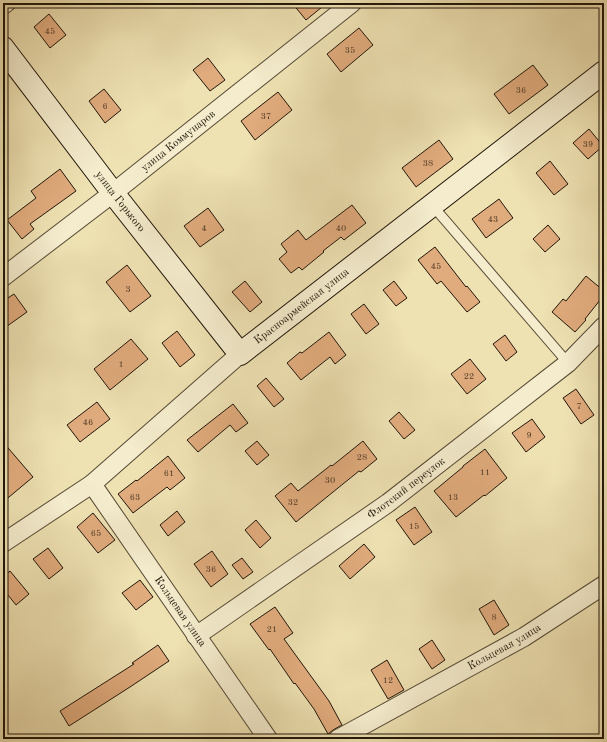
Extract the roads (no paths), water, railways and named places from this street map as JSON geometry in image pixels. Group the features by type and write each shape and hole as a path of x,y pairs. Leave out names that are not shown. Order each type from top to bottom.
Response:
{"street":[{"name":"улица Коммунаров","path":"3,277 113,193 352,3"},
{"name":"улица Горького","path":"3,48 113,193 240,354"},
{"name":"Красноармейская улица","path":"3,543 92,484 240,354 604,72"},
{"name":"Флотский переулок","path":"196,636 388,503 568,363 604,326"},
{"name":"Кольцевая улица","path":"92,484 268,739"},
{"name":"Кольцевая улица","path":"338,739 524,637 604,585"}],"lane":[{"path":"432,205 568,363"}]}
